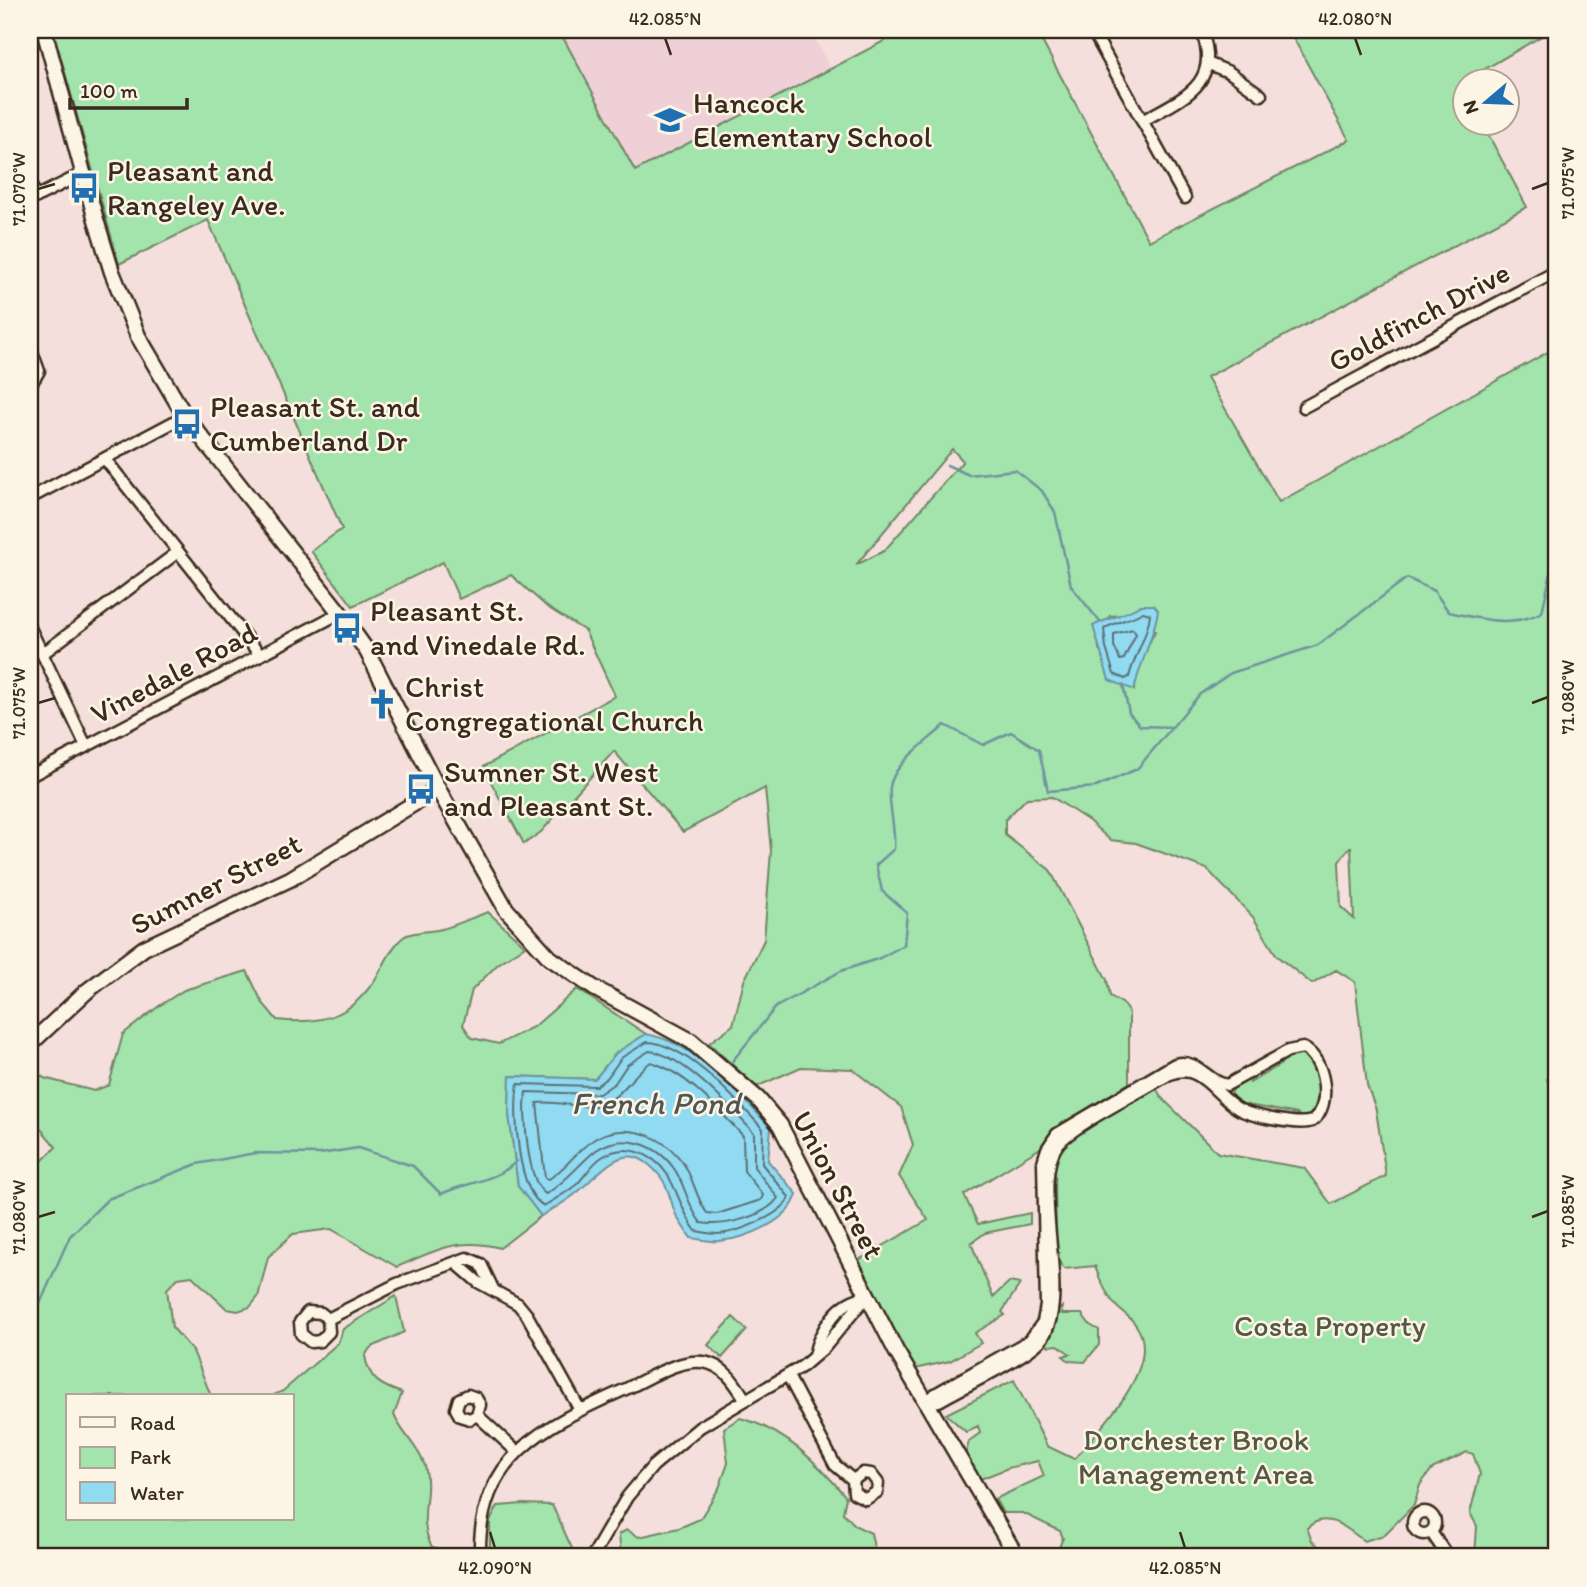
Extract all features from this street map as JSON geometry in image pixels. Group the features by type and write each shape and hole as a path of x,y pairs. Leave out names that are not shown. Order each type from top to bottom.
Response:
{"main road":[{"name":"Union Street","path":"44,30 112,272 138,336 185,416 340,613 382,677 438,789 518,925 550,958 594,988 691,1041 758,1100 788,1140 866,1297 1017,1557"},
{"name":"Sumner Street","path":"30,1044 87,991 144,948 290,879 438,789"}],"street":[{"path":"1092,30 1185,198"},
{"path":"1201,30 1209,64"},
{"path":"1142,121 1186,94 1209,64"},
{"path":"1209,64 1229,72 1261,94"},
{"path":"30,184 33,199 84,173"},
{"name":"Goldfinch Drive","path":"1304,407 1557,271"},
{"path":"30,346 39,372 30,386"},
{"path":"30,498 185,416"},
{"path":"105,459 260,656"},
{"path":"42,654 178,552"},
{"name":"Vinedale Road","path":"30,776 340,613"},
{"path":"30,628 86,746"},
{"path":"926,1404 935,1394 1036,1340 1050,1324 1043,1162 1049,1144 1061,1131 1178,1063 1193,1064 1219,1083 1227,1085 1289,1051 1303,1048 1312,1053 1318,1063 1324,1101 1317,1118 1303,1123 1243,1111 1195,1073 1179,1071 1066,1137 1056,1148 1049,1168 1047,1230"},
{"path":"1226,1099 1227,1085"},
{"path":"328,1320 397,1284 456,1263 518,1304 527,1315 580,1410"},
{"path":"592,1557 627,1497 653,1466 700,1427 788,1376 814,1356 816,1343 836,1313 852,1298 866,1297"},
{"path":"480,1557 482,1517 488,1496 516,1451 539,1432 664,1371 694,1362 714,1365 724,1371 746,1399"},
{"path":"788,1376 835,1465 853,1480"},
{"path":"477,1415 516,1451"},
{"path":"1430,1532 1448,1557"}],"shaded area":[{"name":"Hancock Elementary School","path":"559,30 810,30 831,69 635,171"}],"green space":[{"path":"53,30 559,30 635,171 905,30 954,30 960,39 977,30 1036,30 1149,241 1349,140 1289,30 1552,30 1490,66 1450,66 1450,136 1489,136 1527,207 1207,377 1279,502 1557,347 1557,1075 1547,1079 1557,1100 1557,1557 1475,1557 1477,1526 1470,1513 1480,1474 1473,1454 1467,1452 1432,1469 1420,1485 1414,1505 1384,1535 1364,1541 1337,1523 1322,1520 1307,1528 1312,1541 1332,1557 1055,1557 1063,1538 1060,1531 1023,1513 1003,1513 995,1499 1044,1476 1038,1461 1008,1468 973,1482 963,1464 969,1441 980,1433 978,1426 966,1432 946,1414 1014,1380 1047,1446 1074,1459 1124,1397 1142,1360 1143,1343 1137,1327 1111,1299 1095,1266 1064,1269 1056,1257 1055,1165 1064,1142 1156,1088 1162,1098 1218,1153 1304,1168 1331,1204 1386,1176 1376,1110 1367,1085 1355,982 1336,970 1312,984 1277,956 1253,917 1207,869 1136,843 1110,840 1089,821 1052,797 1027,798 1005,820 1005,835 1050,870 1107,980 1110,996 1122,1003 1129,1013 1129,1083 1059,1126 1042,1147 964,1195 978,1224 1030,1213 1030,1224 985,1233 971,1243 993,1297 1009,1282 1020,1284 1002,1312 1005,1315 975,1333 981,1343 950,1361 914,1369 857,1261 928,1220 899,1176 913,1145 901,1107 852,1069 801,1067 756,1087 709,1043 733,1025 744,981 764,940 771,851 765,788 683,832 614,751 541,832 524,844 483,767 615,696 585,631 547,607 511,575 459,599 443,562 353,606 311,551 342,529 208,220 119,264","holes":["952,449 963,461 884,551 856,565","1141,605 1155,631 1141,659 1134,690 1099,649 1098,634 1110,616 1125,615","1351,847 1354,919 1341,907 1339,862"]},
{"path":"488,912 525,946 498,964 472,990 463,1025 472,1038 499,1044 535,1026 577,989 646,1034 616,1053 595,1079 510,1076 509,1114 518,1186 541,1216 500,1248 472,1244 447,1247 397,1267 331,1229 293,1234 268,1257 258,1297 250,1307 238,1311 227,1309 192,1276 178,1278 167,1289 172,1327 193,1351 210,1394 66,1394 66,1520 294,1520 294,1394 276,1394 338,1343 343,1329 396,1296 404,1332 370,1348 365,1356 367,1364 377,1381 402,1393 394,1415 425,1466 425,1526 432,1547 462,1553 465,1557 30,1557 30,1173 56,1147 30,1116 30,1067 44,1078 94,1091 109,1085 123,1034 184,990 247,971 262,1002 277,1020 312,1021 326,1018 340,1013 363,995 395,946 405,936 453,925"},
{"path":"1299,1050 1315,1061 1321,1097 1314,1118 1296,1118 1298,1114 1236,1103 1231,1093 1236,1084 1249,1078 1250,1083 1281,1064 1284,1056"},
{"path":"1062,1307 1062,1314 1082,1314 1090,1325 1099,1330 1099,1345 1085,1362 1069,1361 1063,1356 1070,1354 1058,1345 1049,1346 1046,1343 1056,1313"},
{"path":"733,1317 747,1330 722,1358 708,1345"},
{"path":"740,1418 771,1430 785,1439 824,1472 846,1497 843,1513 856,1526 871,1533 876,1557 621,1557 619,1534 627,1530 639,1537 679,1528 700,1519 719,1488 728,1463 724,1428"},
{"path":"552,1505 576,1557 490,1557 490,1521 498,1506"}],"water":[{"path":"1141,605 1154,605 1158,610 1134,690 1109,680 1093,626"},
{"name":"French Pond","path":"646,1034 665,1039 699,1058 730,1085 771,1128 768,1161 797,1194 793,1204 776,1220 754,1232 730,1240 691,1238 676,1215 660,1176 648,1164 628,1156 609,1164 572,1197 541,1216 518,1186 509,1114 510,1076 595,1079 616,1053"}],"waterway":[{"path":"947,465 969,475 1015,470 1042,491 1055,512 1071,586 1100,622"},
{"path":"730,1064 776,1007 841,971 880,958 904,945 907,913 882,891 876,865 894,849 890,787 905,761 945,725 983,745 1011,732 1039,750 1048,791 1096,787 1137,769 1200,694 1231,673 1318,645 1407,578 1434,591 1449,612 1496,621 1519,620 1542,612 1557,546"},
{"path":"1123,685 1129,713 1140,726 1171,727"},
{"path":"30,1326 70,1236 108,1199 197,1164 255,1153 320,1154 358,1148 413,1166 441,1194 490,1178 517,1161"}],"place":[{"name":"Hancock Elementary School","path":"670,120"},
{"name":"Pleasant and Rangeley Ave.","path":"84,188"},
{"name":"Pleasant St. and Cumberland Dr","path":"187,424"},
{"name":"Pleasant St. and Vinedale Rd.","path":"347,628"},
{"name":"Christ Congregational Church","path":"382,704"},
{"name":"Sumner St. West and Pleasant St.","path":"421,789"}],"park label":[{"name":"Costa Property","path":"1330,1326"},
{"name":"Dorchester Brook Management Area","path":"1196,1457"}]}
